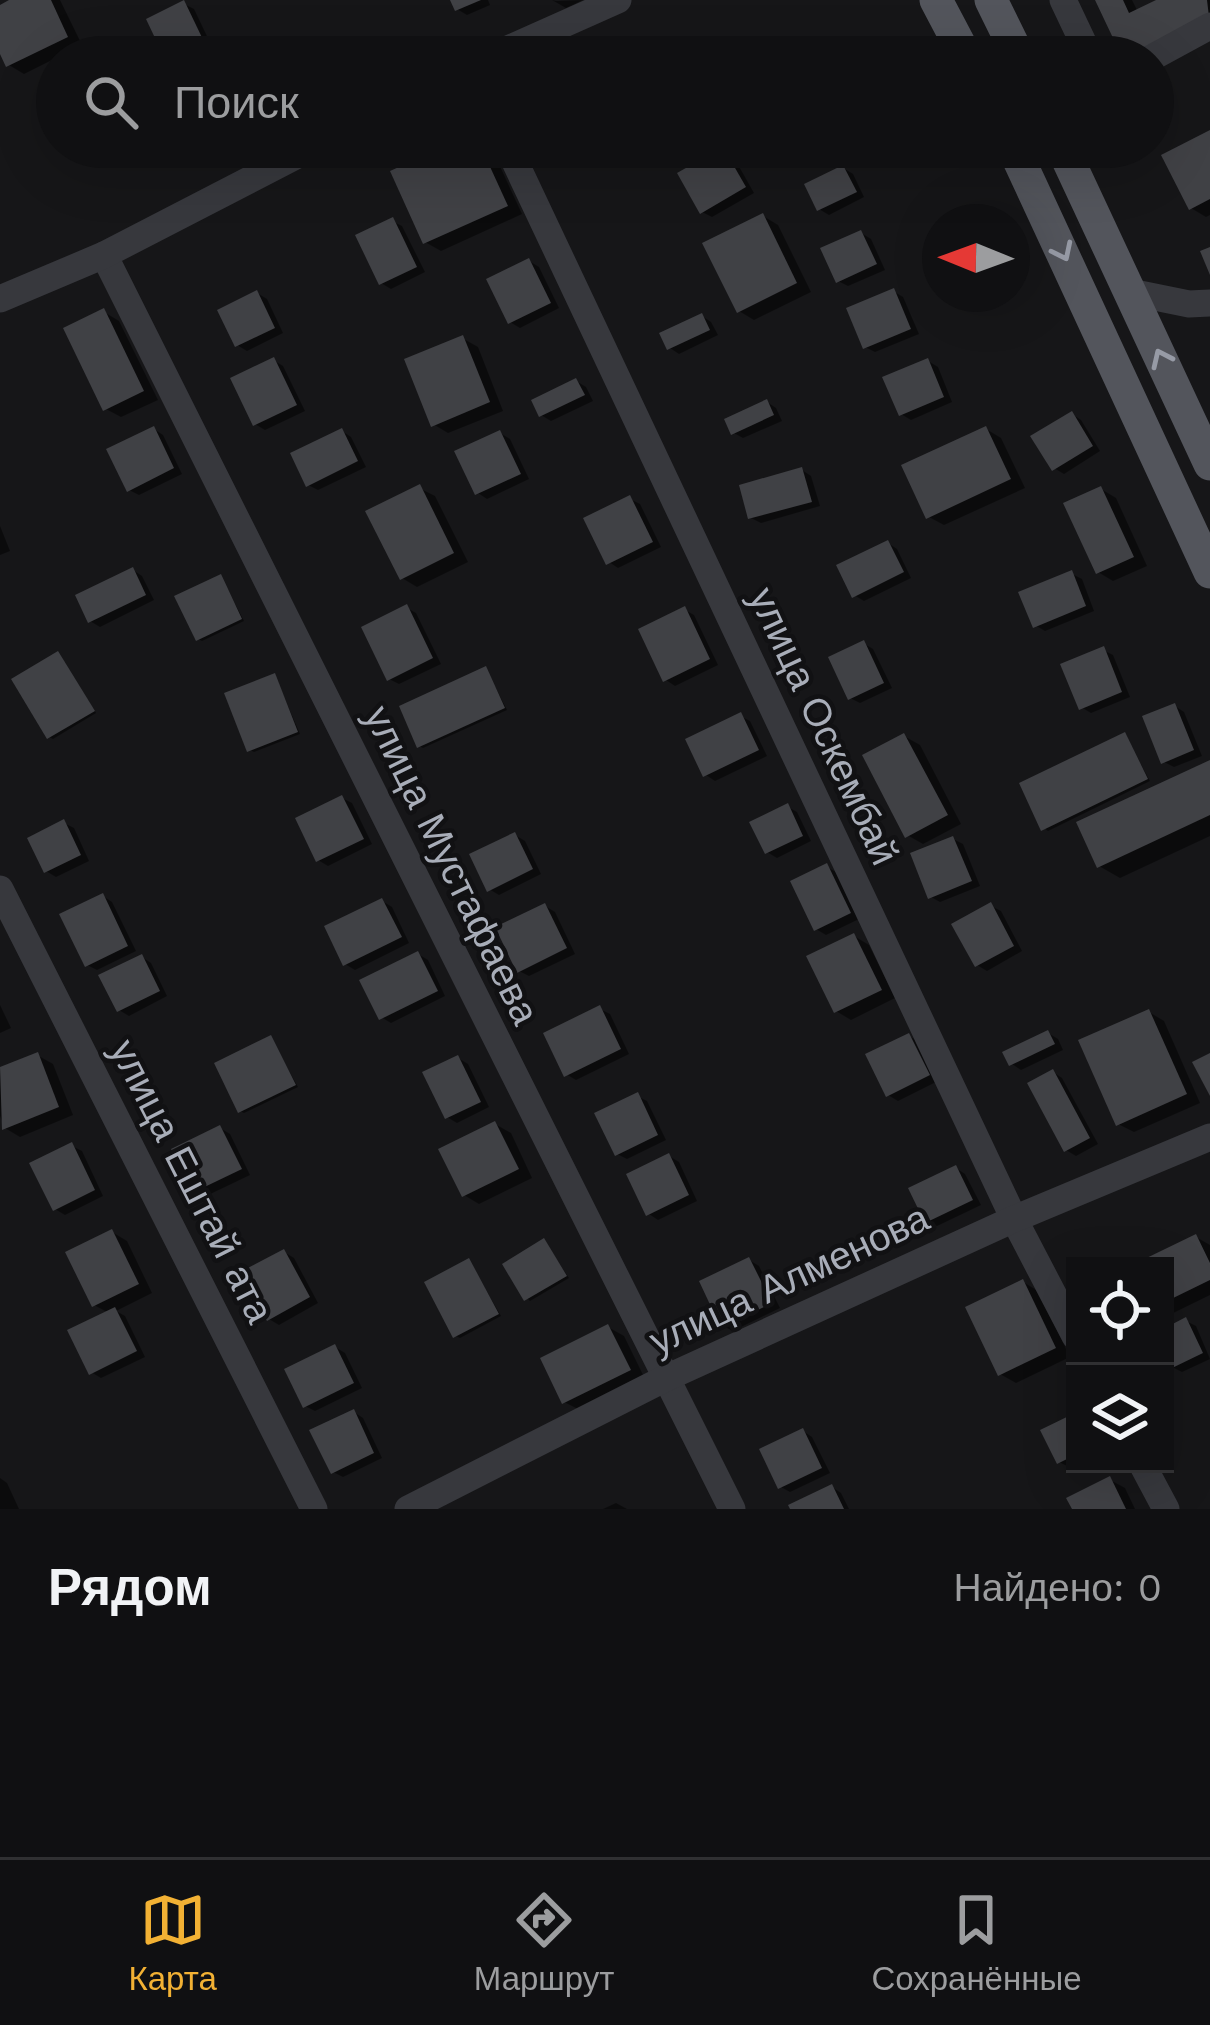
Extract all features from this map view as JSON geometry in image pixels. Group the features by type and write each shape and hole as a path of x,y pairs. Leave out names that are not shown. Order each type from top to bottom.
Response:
{"main road":[{"path":"936,0 955,36"},
{"path":"991,0 1009,36"},
{"path":"1022,168 1210,572"},
{"path":"1072,168 1210,464"}],"street":[{"path":"537,36 618,0"},
{"path":"1063,0 1080,36"},
{"path":"1174,46 1210,26"},
{"path":"0,299 104,255 272,168"},
{"name":"улица Оскембай","path":"518,168 1014,1219 1066,1319"},
{"name":"улица Мустафаева","path":"104,255 732,1509"},
{"path":"1130,292 1189,304 1210,303"},
{"name":"улица Ештай ата","path":"0,889 314,1509"},
{"name":"улица Алменова","path":"408,1509 664,1379 1014,1219 1210,1136"},
{"path":"1147,1473 1166,1509"}],"building":[{"path":"9,0 51,0 68,36 36,36 36,52 6,67 0,54 0,5"},
{"path":"184,0 201,36 154,36 146,19"},
{"path":"450,0 481,0 455,11"},
{"path":"1095,0 1123,0 1129,13 1156,0 1207,0 1210,25 1174,42 1174,36 1112,36"},
{"path":"1210,130 1210,199 1189,210 1168,168 1174,168 1174,148"},
{"path":"491,168 508,206 423,244 390,171"},
{"path":"686,168 735,168 746,187 700,214 677,173"},
{"path":"845,168 857,192 817,211 804,184"},
{"path":"763,213 797,283 737,313 702,243"},
{"path":"393,217 417,267 379,285 355,235"},
{"path":"861,230 877,264 836,283 820,248"},
{"path":"1210,247 1210,275 1200,251"},
{"path":"529,258 551,303 508,324 486,279"},
{"path":"894,288 911,329 863,349 846,308"},
{"path":"257,290 275,328 235,347 217,310"},
{"path":"104,308 144,391 103,411 63,328"},
{"path":"702,313 710,330 667,350 659,333"},
{"path":"463,335 490,402 431,427 404,359"},
{"path":"274,357 297,405 253,426 230,378"},
{"path":"928,358 944,397 899,416 882,377"},
{"path":"576,378 585,395 539,417 531,400"},
{"path":"767,399 774,415 731,435 724,419"},
{"path":"1072,411 1093,446 1052,471 1030,436"},
{"path":"154,426 174,468 127,492 106,449"},
{"path":"986,426 1011,479 926,519 901,465"},
{"path":"342,428 358,461 306,487 290,453"},
{"path":"500,430 521,474 475,495 454,451"},
{"path":"802,467 812,502 748,519 739,485"},
{"path":"420,484 454,553 400,580 365,511"},
{"path":"1101,486 1134,557 1096,574 1063,503"},
{"path":"630,495 653,542 606,565 583,518"},
{"path":"888,540 904,572 852,598 836,565"},
{"path":"133,567 146,595 88,623 75,595"},
{"path":"1072,570 1086,606 1033,628 1018,592"},
{"path":"221,574 242,619 196,641 174,596"},
{"path":"407,604 433,658 387,681 361,627"},
{"path":"685,606 710,659 663,682 638,629"},
{"path":"864,640 884,683 848,700 828,657"},
{"path":"1104,646 1122,692 1079,710 1060,664"},
{"path":"58,651 95,711 47,739 11,679"},
{"path":"486,666 505,708 417,748 399,706"},
{"path":"275,673 298,732 247,752 224,693"},
{"path":"1175,703 1194,750 1161,764 1142,716"},
{"path":"741,712 759,750 703,777 685,739"},
{"path":"1125,732 1148,779 1041,831 1019,783"},
{"path":"904,733 948,815 905,838 862,755"},
{"path":"1210,760 1210,815 1097,868 1076,822"},
{"path":"342,795 364,839 316,862 295,818"},
{"path":"788,803 803,836 765,854 749,822"},
{"path":"64,819 81,855 44,873 27,838"},
{"path":"515,832 533,869 487,892 469,854"},
{"path":"953,836 972,881 928,899 910,853"},
{"path":"827,863 851,913 814,931 790,881"},
{"path":"103,893 128,946 85,967 59,914"},
{"path":"382,898 402,937 343,966 324,926"},
{"path":"991,902 1014,946 975,967 951,924"},
{"path":"545,903 567,948 517,973 495,927"},
{"path":"854,933 882,990 834,1013 806,956"},
{"path":"418,951 438,991 379,1020 359,980"},
{"path":"142,954 160,991 117,1012 98,975"},
{"path":"600,1005 621,1049 564,1077 543,1033"},
{"path":"1149,1009 1187,1094 1116,1126 1078,1040"},
{"path":"1048,1030 1055,1044 1009,1066 1002,1052"},
{"path":"909,1033 930,1075 886,1097 865,1054"},
{"path":"271,1035 296,1085 238,1113 214,1063"},
{"path":"38,1052 59,1107 2,1130 0,1067"},
{"path":"1210,1053 1210,1096 1192,1062"},
{"path":"458,1055 481,1102 445,1119 422,1072"},
{"path":"1053,1069 1090,1138 1064,1152 1027,1083"},
{"path":"638,1092 658,1135 615,1156 594,1113"},
{"path":"495,1121 519,1169 462,1197 438,1149"},
{"path":"220,1125 242,1169 192,1193 171,1149"},
{"path":"72,1142 95,1190 53,1211 29,1163"},
{"path":"669,1153 689,1195 646,1216 626,1174"},
{"path":"956,1165 973,1200 925,1223 908,1188"},
{"path":"112,1229 139,1284 92,1307 65,1252"},
{"path":"1196,1234 1210,1263 1210,1280 1174,1298 1174,1257 1149,1257"},
{"path":"544,1238 567,1276 524,1301 502,1264"},
{"path":"284,1249 310,1297 267,1321 240,1272"},
{"path":"749,1257 772,1303 721,1328 699,1281"},
{"path":"469,1258 499,1314 453,1338 424,1282"},
{"path":"1023,1279 1056,1348 998,1376 965,1307"},
{"path":"115,1307 137,1351 89,1375 67,1330"},
{"path":"1186,1317 1203,1353 1174,1367 1174,1365 1174,1323"},
{"path":"608,1324 631,1370 562,1404 540,1358"},
{"path":"335,1344 354,1383 303,1408 284,1369"},
{"path":"354,1409 374,1453 331,1474 309,1430"},
{"path":"1066,1417 1066,1460 1057,1464 1040,1430"},
{"path":"803,1428 822,1468 778,1489 759,1449"},
{"path":"1110,1476 1126,1509 1072,1509 1066,1498"},
{"path":"832,1484 844,1509 790,1509 788,1505"}]}
